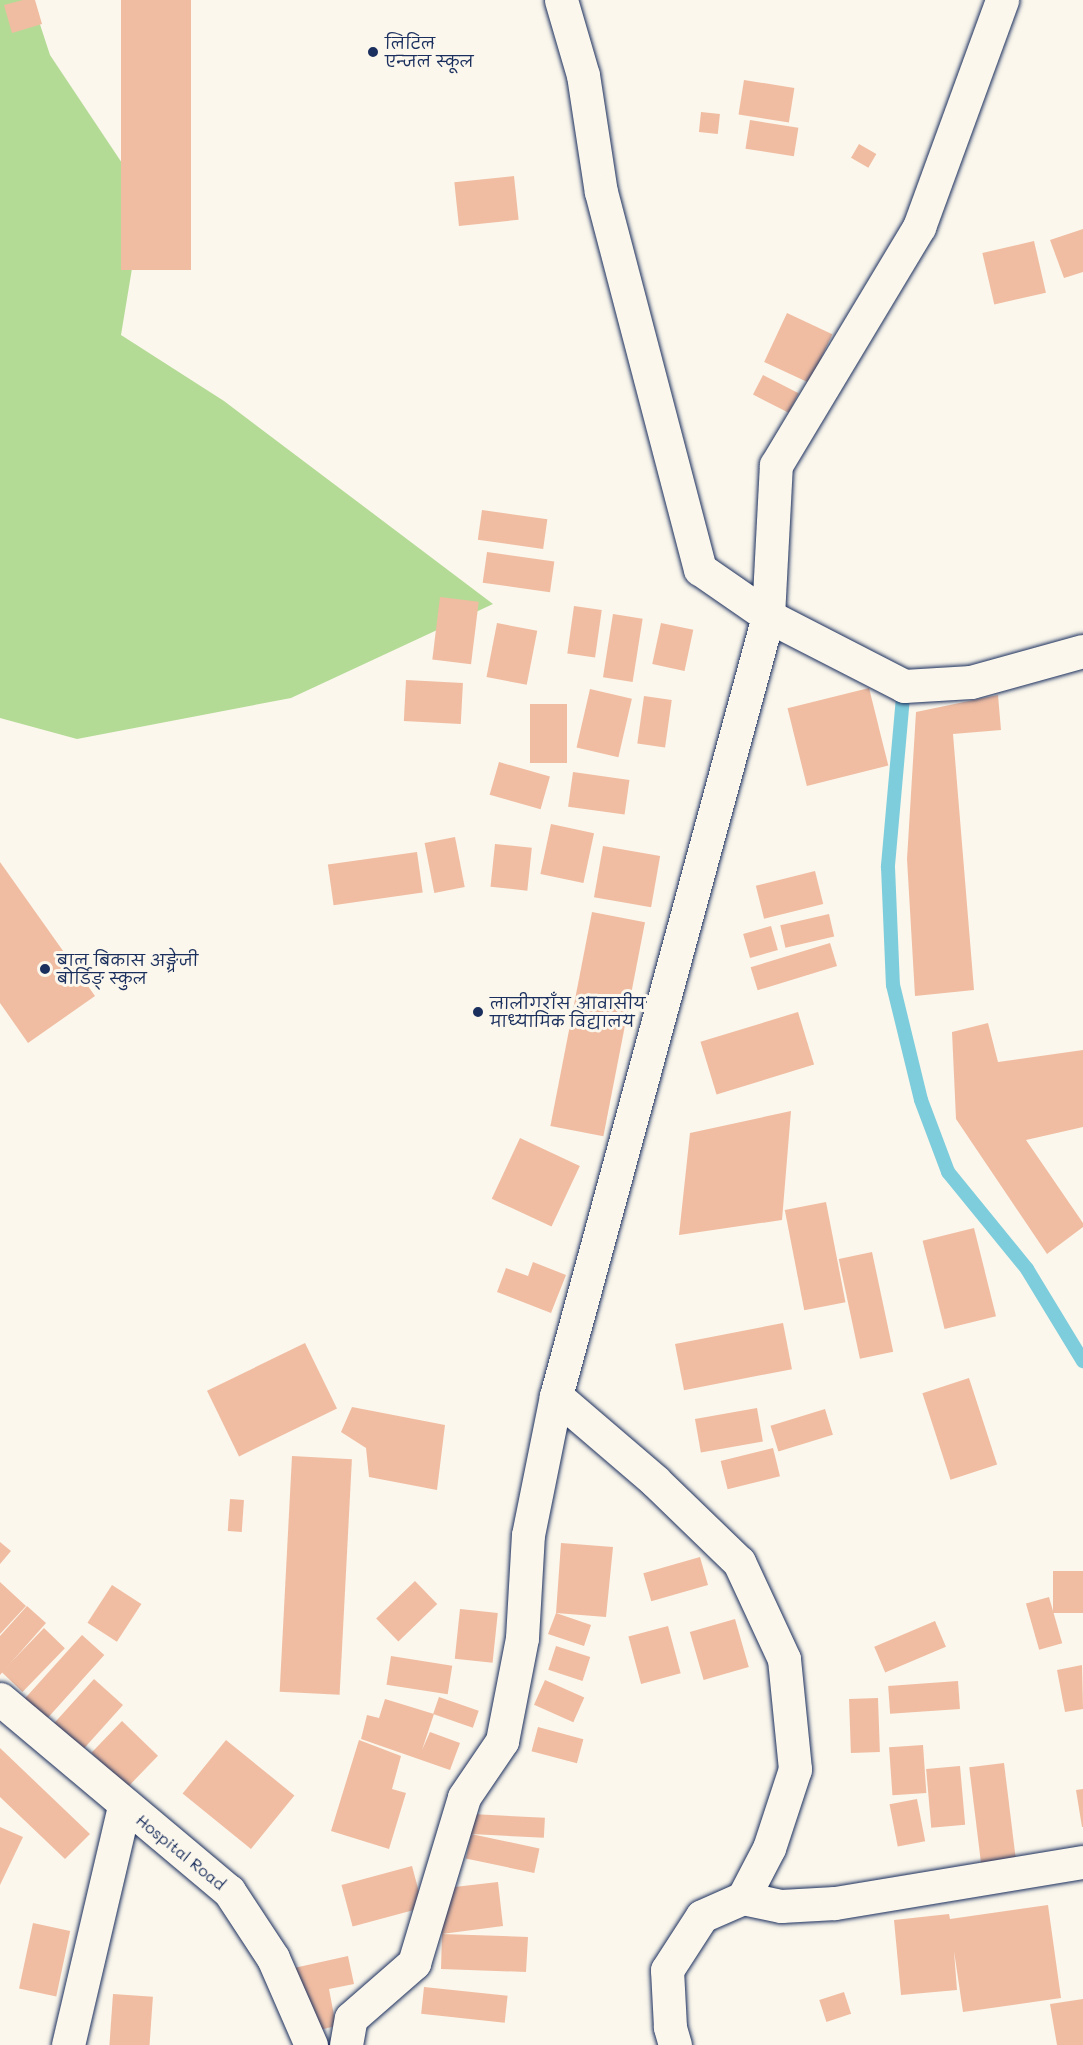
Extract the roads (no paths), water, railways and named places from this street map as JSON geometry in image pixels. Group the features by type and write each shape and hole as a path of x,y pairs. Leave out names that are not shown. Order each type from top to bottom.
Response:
{"street":[{"path":"561,0 583,75 601,192 700,569 768,616 904,686 971,682 1083,651"},
{"path":"345,2045 351,2018 414,1963 464,1797 502,1742 522,1638 528,1535 556,1396 768,616 776,465 920,227 1002,0"},
{"path":"556,1396 655,1480 739,1562 784,1659 795,1769 769,1848 743,1898"},
{"name":"Hospital Road","path":"0,1699 124,1806 229,1891 273,1958 311,2045"},
{"path":"68,2045 124,1806"},
{"path":"675,2045 670,2027 667,1970 702,1916 743,1898 781,1906 834,1903 1083,1862"}],"waterway":[{"path":"904,686 888,867 893,985 921,1100 948,1172 1027,1269 1083,1361"}],"place":[{"name":"लिटिल एन्जल स्कूल","path":"373,52"},
{"name":"बाल बिकास अङ्ग्रेजी बोर्डिङ् स्कुल","path":"45,969"},
{"name":"लालीगुराँस आवासीय माध्यामिक विद्यालय","path":"478,1012"}]}
